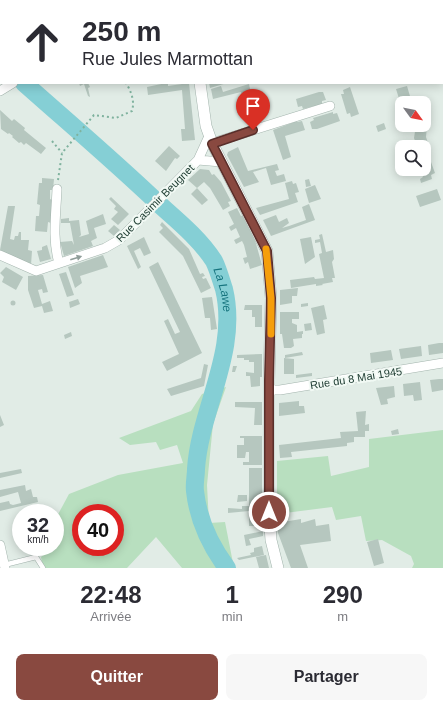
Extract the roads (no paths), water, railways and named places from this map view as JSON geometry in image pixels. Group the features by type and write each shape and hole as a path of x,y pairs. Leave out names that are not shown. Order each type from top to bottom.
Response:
{"street":[{"path":"0,91 11,84"},
{"path":"200,84 210,140 267,251 271,298 269,512 271,540 278,568"},
{"path":"210,140 330,106"},
{"name":"Rue Casimir Beugnet","path":"0,255 36,271 112,245 198,160 210,140"},
{"name":"Rue Casimir Beugnet","path":"198,160 221,162"},
{"path":"57,189 55,241 59,263"},
{"name":"Rue du 8 Mai 1945","path":"270,390 443,363"},
{"path":"0,545 4,566"}],"lane":[{"path":"4,566 36,557 43,568"}],"waterway":[{"name":"La Lawe","path":"25,84 109,158 188,231 202,245 214,261 224,289 227,312 227,335 223,357 199,447 195,488 202,522 210,541 227,568"}]}
